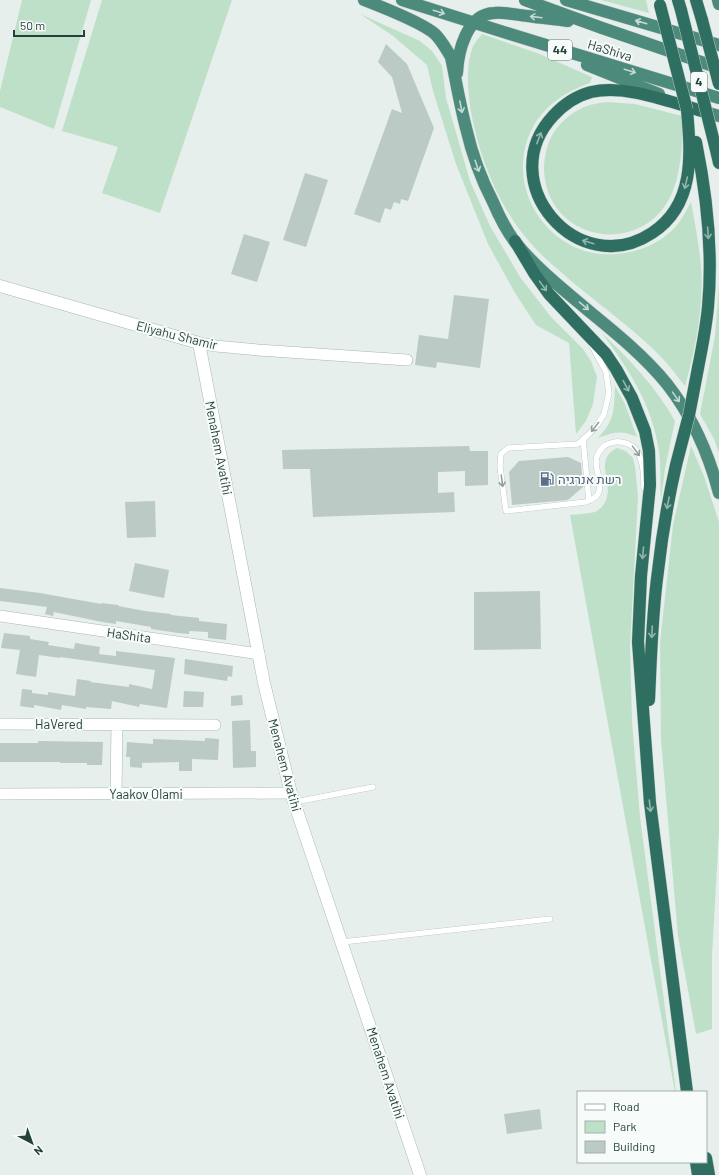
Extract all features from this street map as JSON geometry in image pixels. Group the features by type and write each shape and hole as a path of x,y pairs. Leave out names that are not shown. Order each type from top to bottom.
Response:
{"highway":[{"path":"364,0 418,24 434,34 444,46 451,57 466,128 480,175 499,216 534,273 550,294 606,354 623,380 645,430 649,451 650,485 641,576 638,642 650,803 687,1091"},
{"name":"HaShiva","path":"402,0 719,98"},
{"name":"HaShiva","path":"525,0 719,68"},
{"path":"566,0 719,45"},
{"name":"4","path":"696,0 719,84"},
{"path":"718,0 719,4"},
{"path":"647,767 647,734 654,610 663,527 698,368 708,306 710,253 707,219 688,110 659,3"},
{"name":"4","path":"679,5 718,158"},
{"path":"457,84 461,45 466,34 475,23 484,16 493,13 505,13 564,20 602,28"},
{"path":"510,34 703,112"},
{"path":"694,149 683,196 672,216 647,237 628,244 603,245 575,238 551,218 539,199 535,188 533,163 537,141 542,131 556,113 578,97 591,92 607,91 637,93 719,116"},
{"path":"515,241 547,274 652,366 680,402 696,430 715,476 719,493"},
{"path":"668,935 695,1091"},
{"path":"696,1163 698,1175"},
{"path":"707,1163 709,1175"}],"street":[{"name":"Eliyahu Shamir","path":"0,286 199,343 258,350 407,360"},
{"name":"Menahem Avatihi","path":"199,343 258,654 293,798 420,1175"},
{"name":"HaShita","path":"0,616 258,654"},
{"name":"HaVered","path":"0,724 215,725"},
{"path":"116,794 118,725"},
{"name":"Yaakov Olami","path":"0,794 116,794 293,798"}],"lane":[{"path":"572,318 591,343 606,372 609,393 604,414 598,424 578,444 508,448 501,454 500,467 506,511 589,501 598,495 600,488 595,463 596,456 607,444 623,442 633,446 639,453 643,466 645,525"},
{"path":"583,439 589,501"},
{"path":"293,798 373,787"},
{"path":"342,942 550,919"}],"green space":[{"path":"22,0 91,0 54,129 0,107 0,91"},
{"path":"102,0 232,0 160,213 102,193 118,147 62,131"},
{"path":"601,0 646,0 649,13"},
{"path":"360,14 420,41 432,51 442,66 446,98 470,181 490,226 520,277 551,317 583,349 591,361 597,377 593,404 586,421 576,434 569,343 536,325 515,293 488,244 456,164 433,91 427,65 393,36"},
{"path":"482,34 537,53 592,77 590,83 573,90 557,100 544,112 533,127 525,150 523,173 528,195 538,215 553,232 571,245 593,253 626,253 644,248 668,234 680,221 691,202 697,234 702,281 696,342 685,386 665,361 647,343 545,258 530,243 506,209 488,172 475,132 471,112 468,87 470,54 473,46"},
{"path":"607,102 635,104 682,116 682,134 677,179 674,188 661,211 644,226 623,233 601,234 580,227 562,214 549,195 544,170 545,155 548,145 559,125 584,107"},
{"path":"719,286 719,453 714,439 700,414 715,336"},
{"path":"602,333 642,374 660,397 675,421 665,469 661,500 659,451 651,418 630,374"},
{"path":"615,386 625,404 637,437 626,433 618,433 609,434 598,438 604,432 611,420"},
{"path":"691,446 704,476 719,522 719,831 712,956 712,1029 696,1034 678,936 661,740 660,642 673,525"},
{"path":"617,448 626,451 633,458 638,496 630,647 632,721 640,817 676,1091 570,515 595,512 604,504 608,489 605,466 606,459 610,453"}],"building":[{"path":"386,44 407,64 434,128 408,201 401,199 400,204 394,202 391,210 385,208 380,223 354,214 392,109 402,113 392,77 378,62"},
{"path":"305,173 328,180 306,247 283,240"},
{"path":"244,234 270,242 257,282 231,274"},
{"path":"454,295 489,299 480,368 437,362 436,368 415,365 419,335 448,339"},
{"path":"469,446 470,451 488,451 488,485 465,486 465,471 438,472 438,493 454,492 455,512 313,517 310,469 283,469 282,450"},
{"name":"רשת אנרגיה","path":"568,457 581,463 583,487 568,500 512,505 509,472 519,461"},
{"path":"155,501 156,537 127,538 125,502"},
{"path":"135,563 169,570 164,598 129,591"},
{"path":"0,588 40,593 101,604 119,605 118,606 145,611 199,618 199,621 227,624 226,640 208,638 208,632 189,631 189,634 178,633 151,629 151,627 116,621 116,624 102,622 54,612 53,616 45,614 47,607 0,601"},
{"path":"540,591 541,649 474,650 474,592"},
{"path":"4,633 30,636 30,639 49,642 48,645 74,649 75,643 100,647 99,654 116,656 116,651 175,658 167,708 140,704 139,707 112,701 111,709 86,707 86,709 62,705 61,710 34,705 34,708 20,706 22,689 32,690 32,693 48,695 48,692 75,696 77,679 129,687 129,684 152,689 155,670 39,655 36,677 16,674 20,650 1,648"},
{"path":"185,659 233,666 232,677 228,676 227,681 184,674"},
{"path":"184,691 204,692 203,707 183,707"},
{"path":"242,695 243,705 231,706 231,696"},
{"path":"250,720 251,751 256,751 256,767 233,768 232,721"},
{"path":"205,738 219,739 218,760 192,759 192,771 179,771 179,762 142,763 142,768 130,767 130,757 126,757 127,742 153,744 153,739 205,741"},
{"path":"38,741 103,742 102,765 60,762 0,762 0,743 38,743"},
{"path":"540,1109 542,1129 507,1134 504,1114"}],"place":[{"name":"רשת אנרגיה","path":"547,479"}]}
